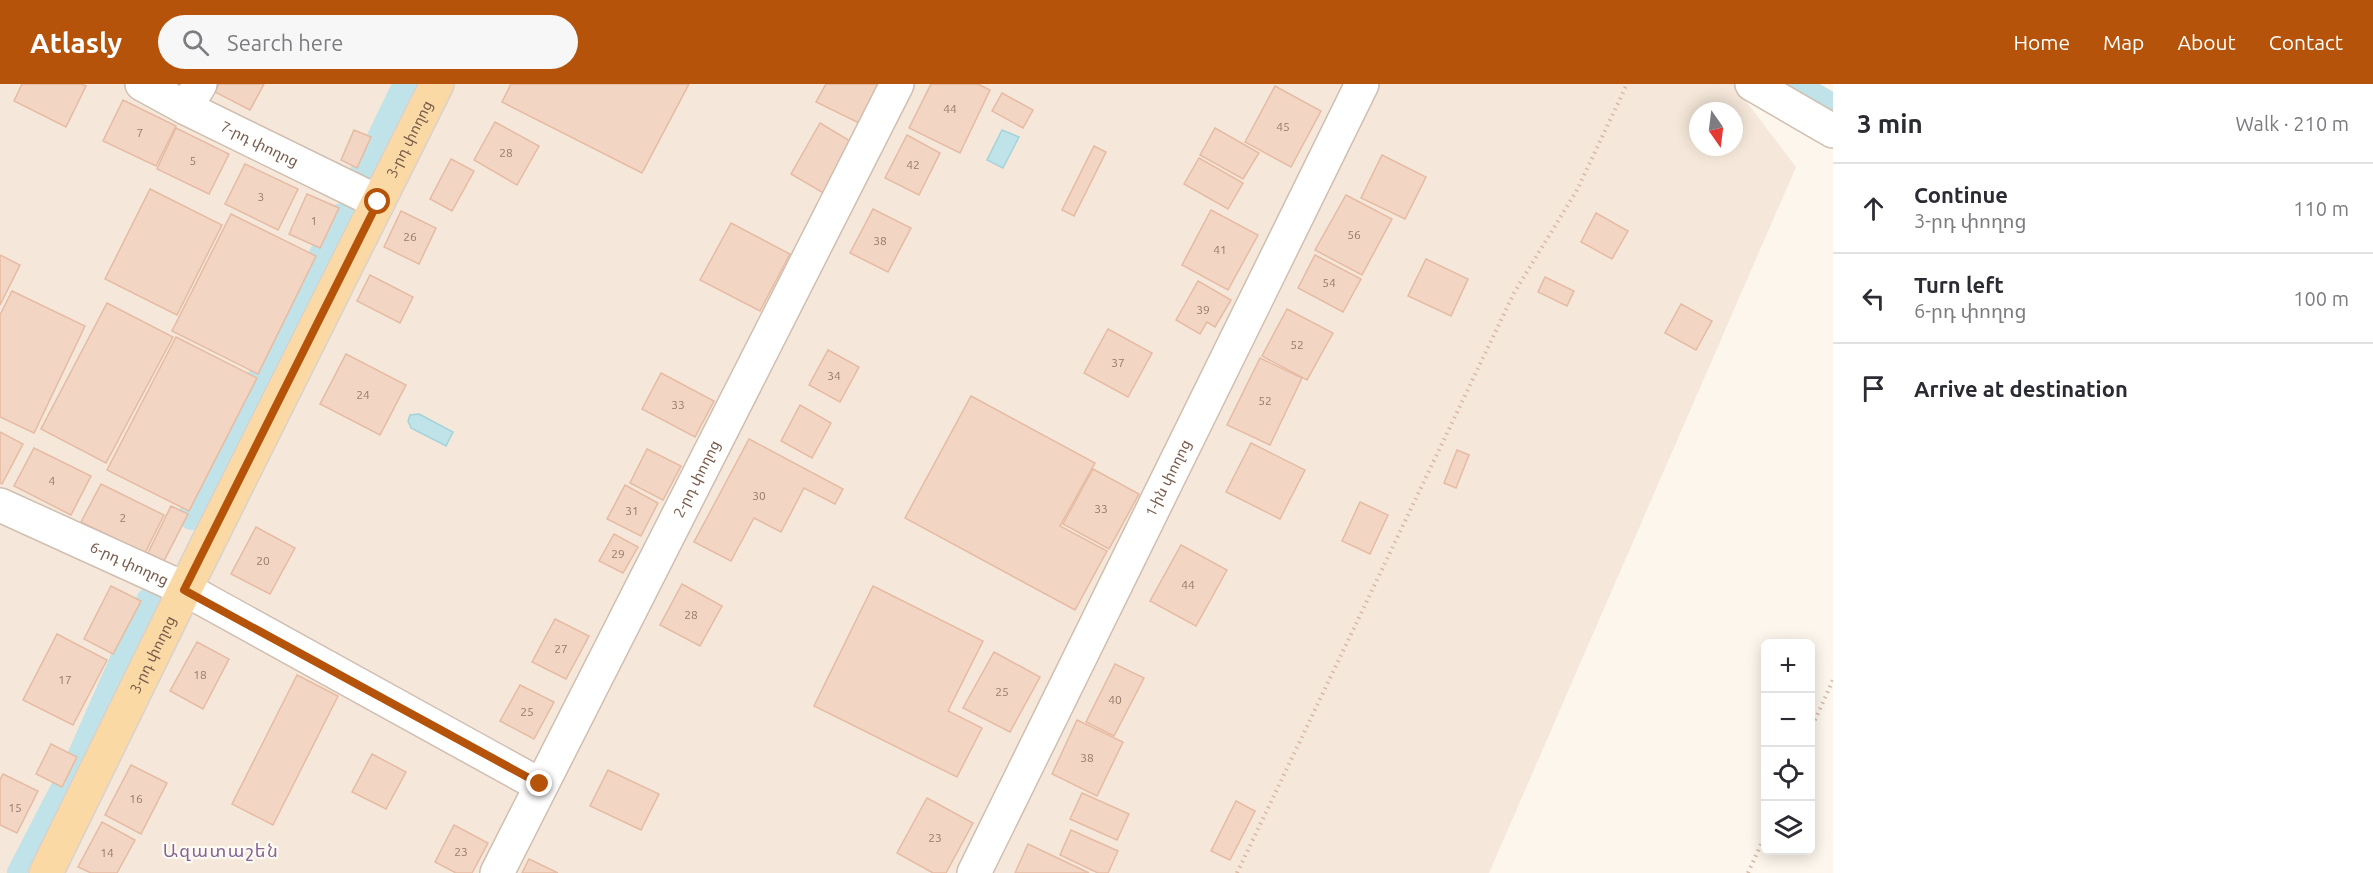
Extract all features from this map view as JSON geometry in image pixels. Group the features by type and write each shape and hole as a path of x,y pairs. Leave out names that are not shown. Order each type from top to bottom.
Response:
{"main road":[{"name":"3-րդ փողոց","path":"46,873 184,590 437,84"}],"street":[{"name":"7-րդ փողոց","path":"142,84 193,96 378,202"},
{"name":"2-րդ փողոց","path":"497,873 540,784 897,84"},
{"name":"1-ին փողոց","path":"974,873 1362,84"},
{"path":"1752,84 1833,131"},
{"name":"6-րդ փողոց","path":"0,505 184,590 540,784"}],"path":[{"path":"1237,873 1514,293 1577,190 1627,84"},
{"path":"1815,720 1833,680"},
{"path":"1748,873 1761,844"}],"shaded area":[{"name":"Ազատաշեն","path":"0,84 1733,84 1796,167 1489,873 0,873"}],"water":[{"path":"1002,130 1019,137 1003,168 987,160"},
{"path":"419,414 453,432 446,446 411,428 408,421 410,415"}],"building":[{"path":"22,84 81,84 86,86 66,127 14,101"},
{"path":"219,84 264,84 250,110 215,92"},
{"path":"511,84 689,84 642,173 502,102"},
{"path":"826,84 878,84 859,123 816,102"},
{"path":"931,84 978,84 990,90 960,153 909,128"},
{"path":"1275,86 1321,111 1291,167 1245,142"},
{"path":"1002,93 1033,110 1023,128 992,111"},
{"path":"123,100 176,126 156,166 103,141"},
{"path":"495,122 539,146 517,185 474,160"},
{"path":"820,123 855,144 825,194 791,174"},
{"path":"176,128 229,154 209,194 157,169"},
{"path":"1215,128 1259,153 1243,179 1200,155"},
{"path":"354,130 371,137 357,168 341,160"},
{"path":"907,135 940,153 919,195 885,178"},
{"path":"1094,146 1106,152 1074,216 1062,210"},
{"path":"1382,155 1426,177 1405,219 1361,198"},
{"path":"1199,158 1243,183 1228,209 1184,184"},
{"path":"451,159 474,171 452,211 430,199"},
{"path":"245,164 298,189 278,230 225,204"},
{"path":"150,189 222,225 177,315 105,279"},
{"path":"307,194 339,208 320,248 289,234"},
{"path":"1346,195 1392,219 1362,275 1315,250"},
{"path":"873,209 911,228 888,272 850,253"},
{"path":"1211,210 1258,235 1228,290 1182,265"},
{"path":"401,211 436,228 419,264 384,247"},
{"path":"1596,213 1628,231 1612,259 1581,242"},
{"path":"231,214 316,256 258,374 172,331"},
{"path":"731,223 790,254 760,311 700,280"},
{"path":"0,255 20,265 0,305"},
{"path":"1315,255 1361,279 1343,312 1298,288"},
{"path":"1426,259 1468,279 1451,316 1408,296"},
{"path":"370,275 413,297 400,323 357,301"},
{"path":"1545,277 1574,291 1567,306 1538,292"},
{"path":"1198,281 1231,300 1215,327 1207,322 1200,334 1176,320"},
{"path":"12,291 85,326 34,433 0,417 0,315"},
{"path":"107,303 173,337 106,463 41,429"},
{"path":"1681,304 1712,321 1696,350 1665,333"},
{"path":"1287,309 1333,333 1307,380 1262,356"},
{"path":"1108,329 1152,353 1128,397 1084,373"},
{"path":"176,337 257,378 189,511 107,470"},
{"path":"828,350 859,367 840,402 809,385"},
{"path":"346,354 406,385 380,435 320,404"},
{"path":"1260,358 1302,378 1270,445 1227,425"},
{"path":"661,373 714,401 695,437 642,409"},
{"path":"971,396 1095,463 1060,526 1107,551 1075,610 905,518"},
{"path":"800,405 831,423 812,458 781,441"},
{"path":"0,432 23,444 2,484 0,483"},
{"path":"749,439 843,489 835,504 804,488 781,532 754,518 731,561 694,542"},
{"path":"1251,443 1305,470 1280,519 1226,492"},
{"path":"34,448 91,476 71,515 14,486"},
{"path":"647,449 681,466 663,500 630,483"},
{"path":"1457,450 1469,455 1456,488 1444,483"},
{"path":"1093,469 1139,494 1109,549 1063,524"},
{"path":"101,484 164,515 145,553 81,522"},
{"path":"625,485 658,503 641,536 607,519"},
{"path":"1360,502 1388,515 1370,554 1342,541"},
{"path":"171,506 188,514 164,561 148,553"},
{"path":"256,527 295,548 270,594 231,574"},
{"path":"614,534 638,547 623,573 599,561"},
{"path":"1181,545 1227,570 1196,626 1150,601"},
{"path":"682,584 722,606 700,646 660,625"},
{"path":"111,586 141,601 113,654 84,639"},
{"path":"873,586 983,641 948,711 982,728 957,777 814,706"},
{"path":"555,619 589,636 566,679 532,662"},
{"path":"57,634 107,660 73,725 23,700"},
{"path":"197,642 229,659 203,709 170,691"},
{"path":"994,652 1040,677 1010,732 963,708"},
{"path":"1115,664 1144,678 1114,736 1086,722"},
{"path":"297,675 338,696 273,825 232,804"},
{"path":"520,685 554,702 534,739 500,721"},
{"path":"1077,720 1123,742 1097,796 1052,774"},
{"path":"51,744 77,757 62,787 36,774"},
{"path":"372,754 406,772 386,809 352,792"},
{"path":"131,765 167,783 141,834 105,815"},
{"path":"608,770 659,794 641,830 590,806"},
{"path":"3,774 38,791 17,833 0,825 0,780"},
{"path":"1082,793 1129,814 1117,840 1070,819"},
{"path":"927,798 973,823 946,873 933,873 897,853"},
{"path":"1236,801 1255,811 1230,860 1211,851"},
{"path":"102,822 135,840 117,873 91,873 78,867"},
{"path":"454,825 488,843 472,873 456,873 435,862"},
{"path":"1071,830 1118,851 1108,873 1098,873 1060,855"},
{"path":"1028,844 1089,873 1015,873"},
{"path":"529,859 558,873 522,873"}],"waterway":[{"path":"363,175 407,84"},
{"path":"1792,84 1833,108"},
{"path":"192,516 342,217"},
{"path":"21,873 81,757 150,601"}],"district":[{"name":"Ազատաշեն","path":"221,851"}],"route":[{"path":"378,202 184,590 540,784"}]}
